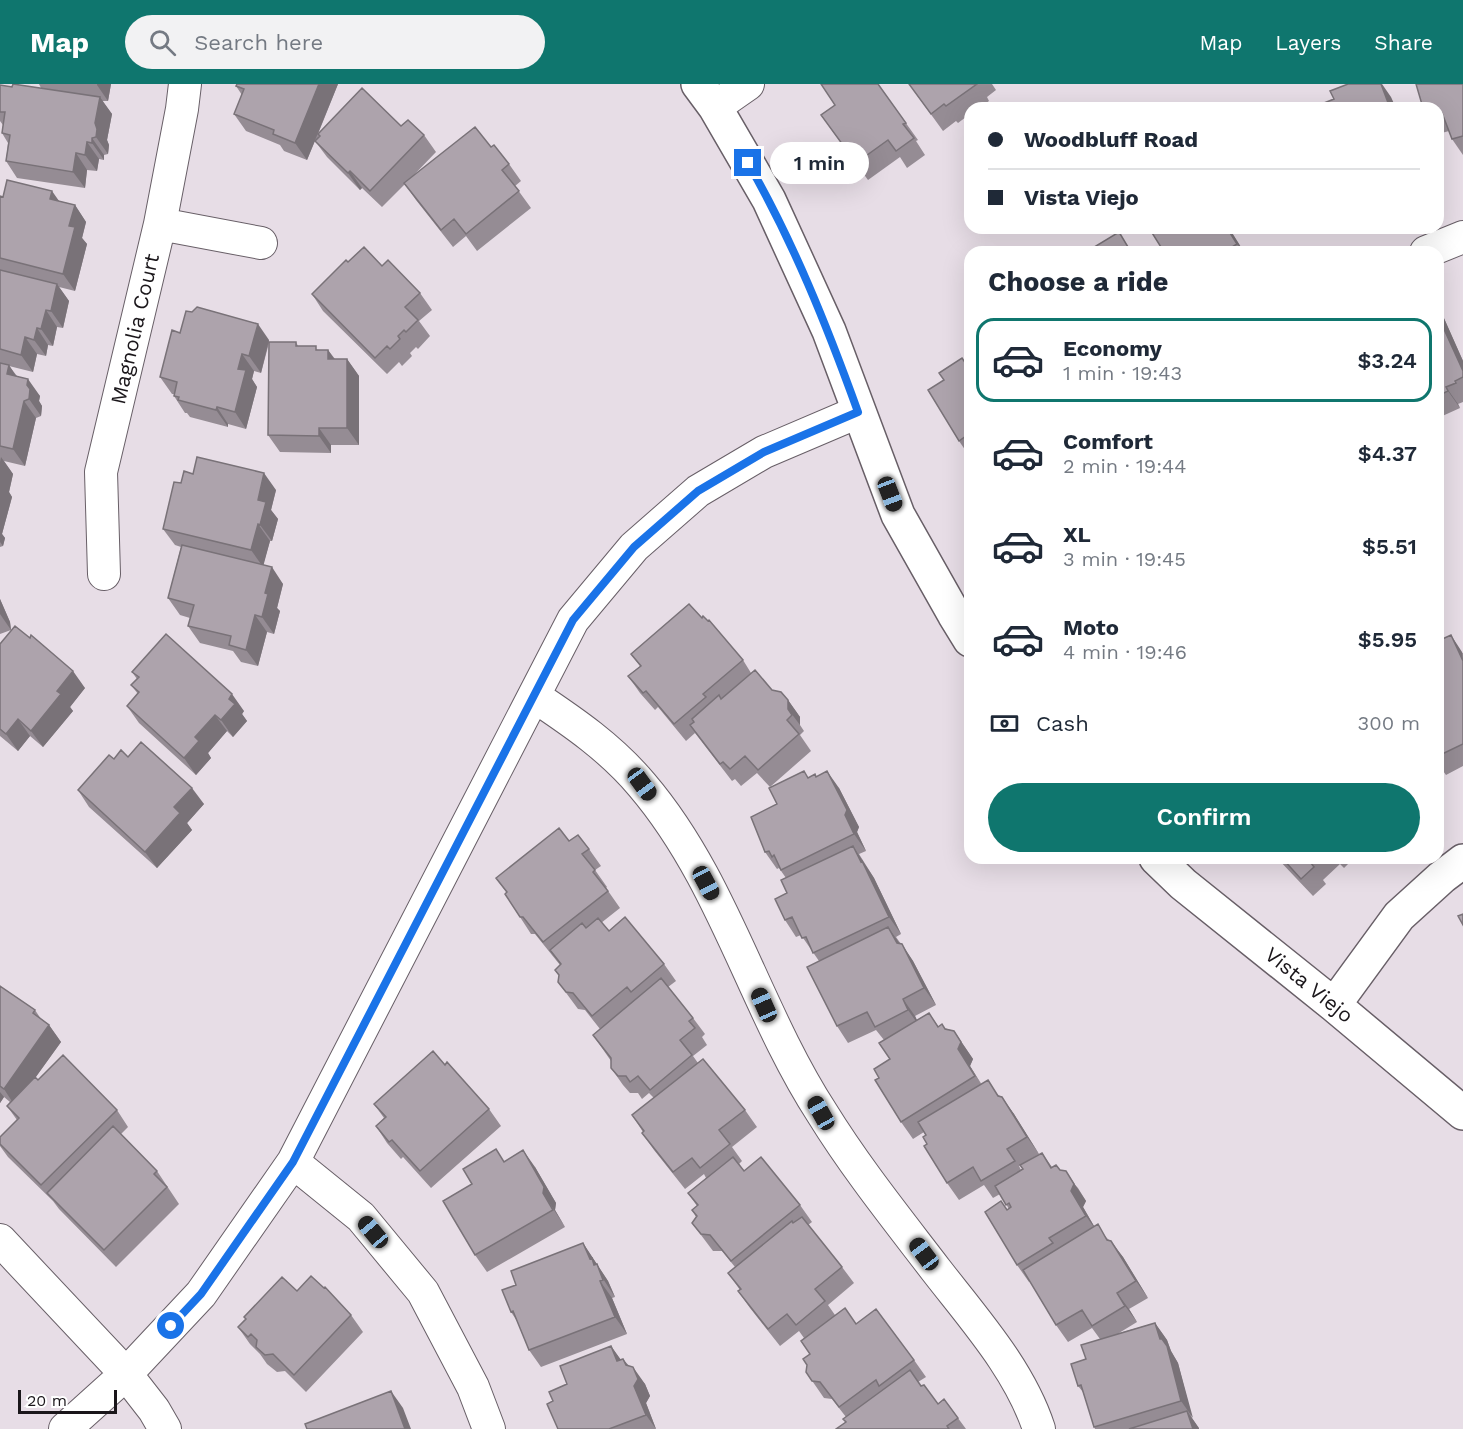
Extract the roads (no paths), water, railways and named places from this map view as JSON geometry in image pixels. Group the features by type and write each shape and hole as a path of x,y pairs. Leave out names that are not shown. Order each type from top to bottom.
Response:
{"street":[{"name":"Magnolia Court","path":"104,574 100,472 160,224 185,84"},
{"path":"748,84 707,95 770,200 829,331 898,515 964,617"},
{"path":"160,224 261,243"},
{"path":"1441,246 1463,237"},
{"path":"65,1429 126,1374 201,1294 293,1162 573,620 634,547 698,491 764,452 858,412"},
{"path":"534,696 593,736 642,784 685,843 727,923 773,1026 821,1113 874,1188 997,1347 1034,1414 1039,1429"},
{"path":"1334,1005 1400,916 1463,861"},
{"name":"Vista Viejo","path":"1162,864 1183,884 1334,1005 1463,1113"},
{"path":"293,1162 361,1217 423,1292 473,1387 489,1429"},
{"path":"0,1240 126,1374 154,1410 165,1429"}]}
